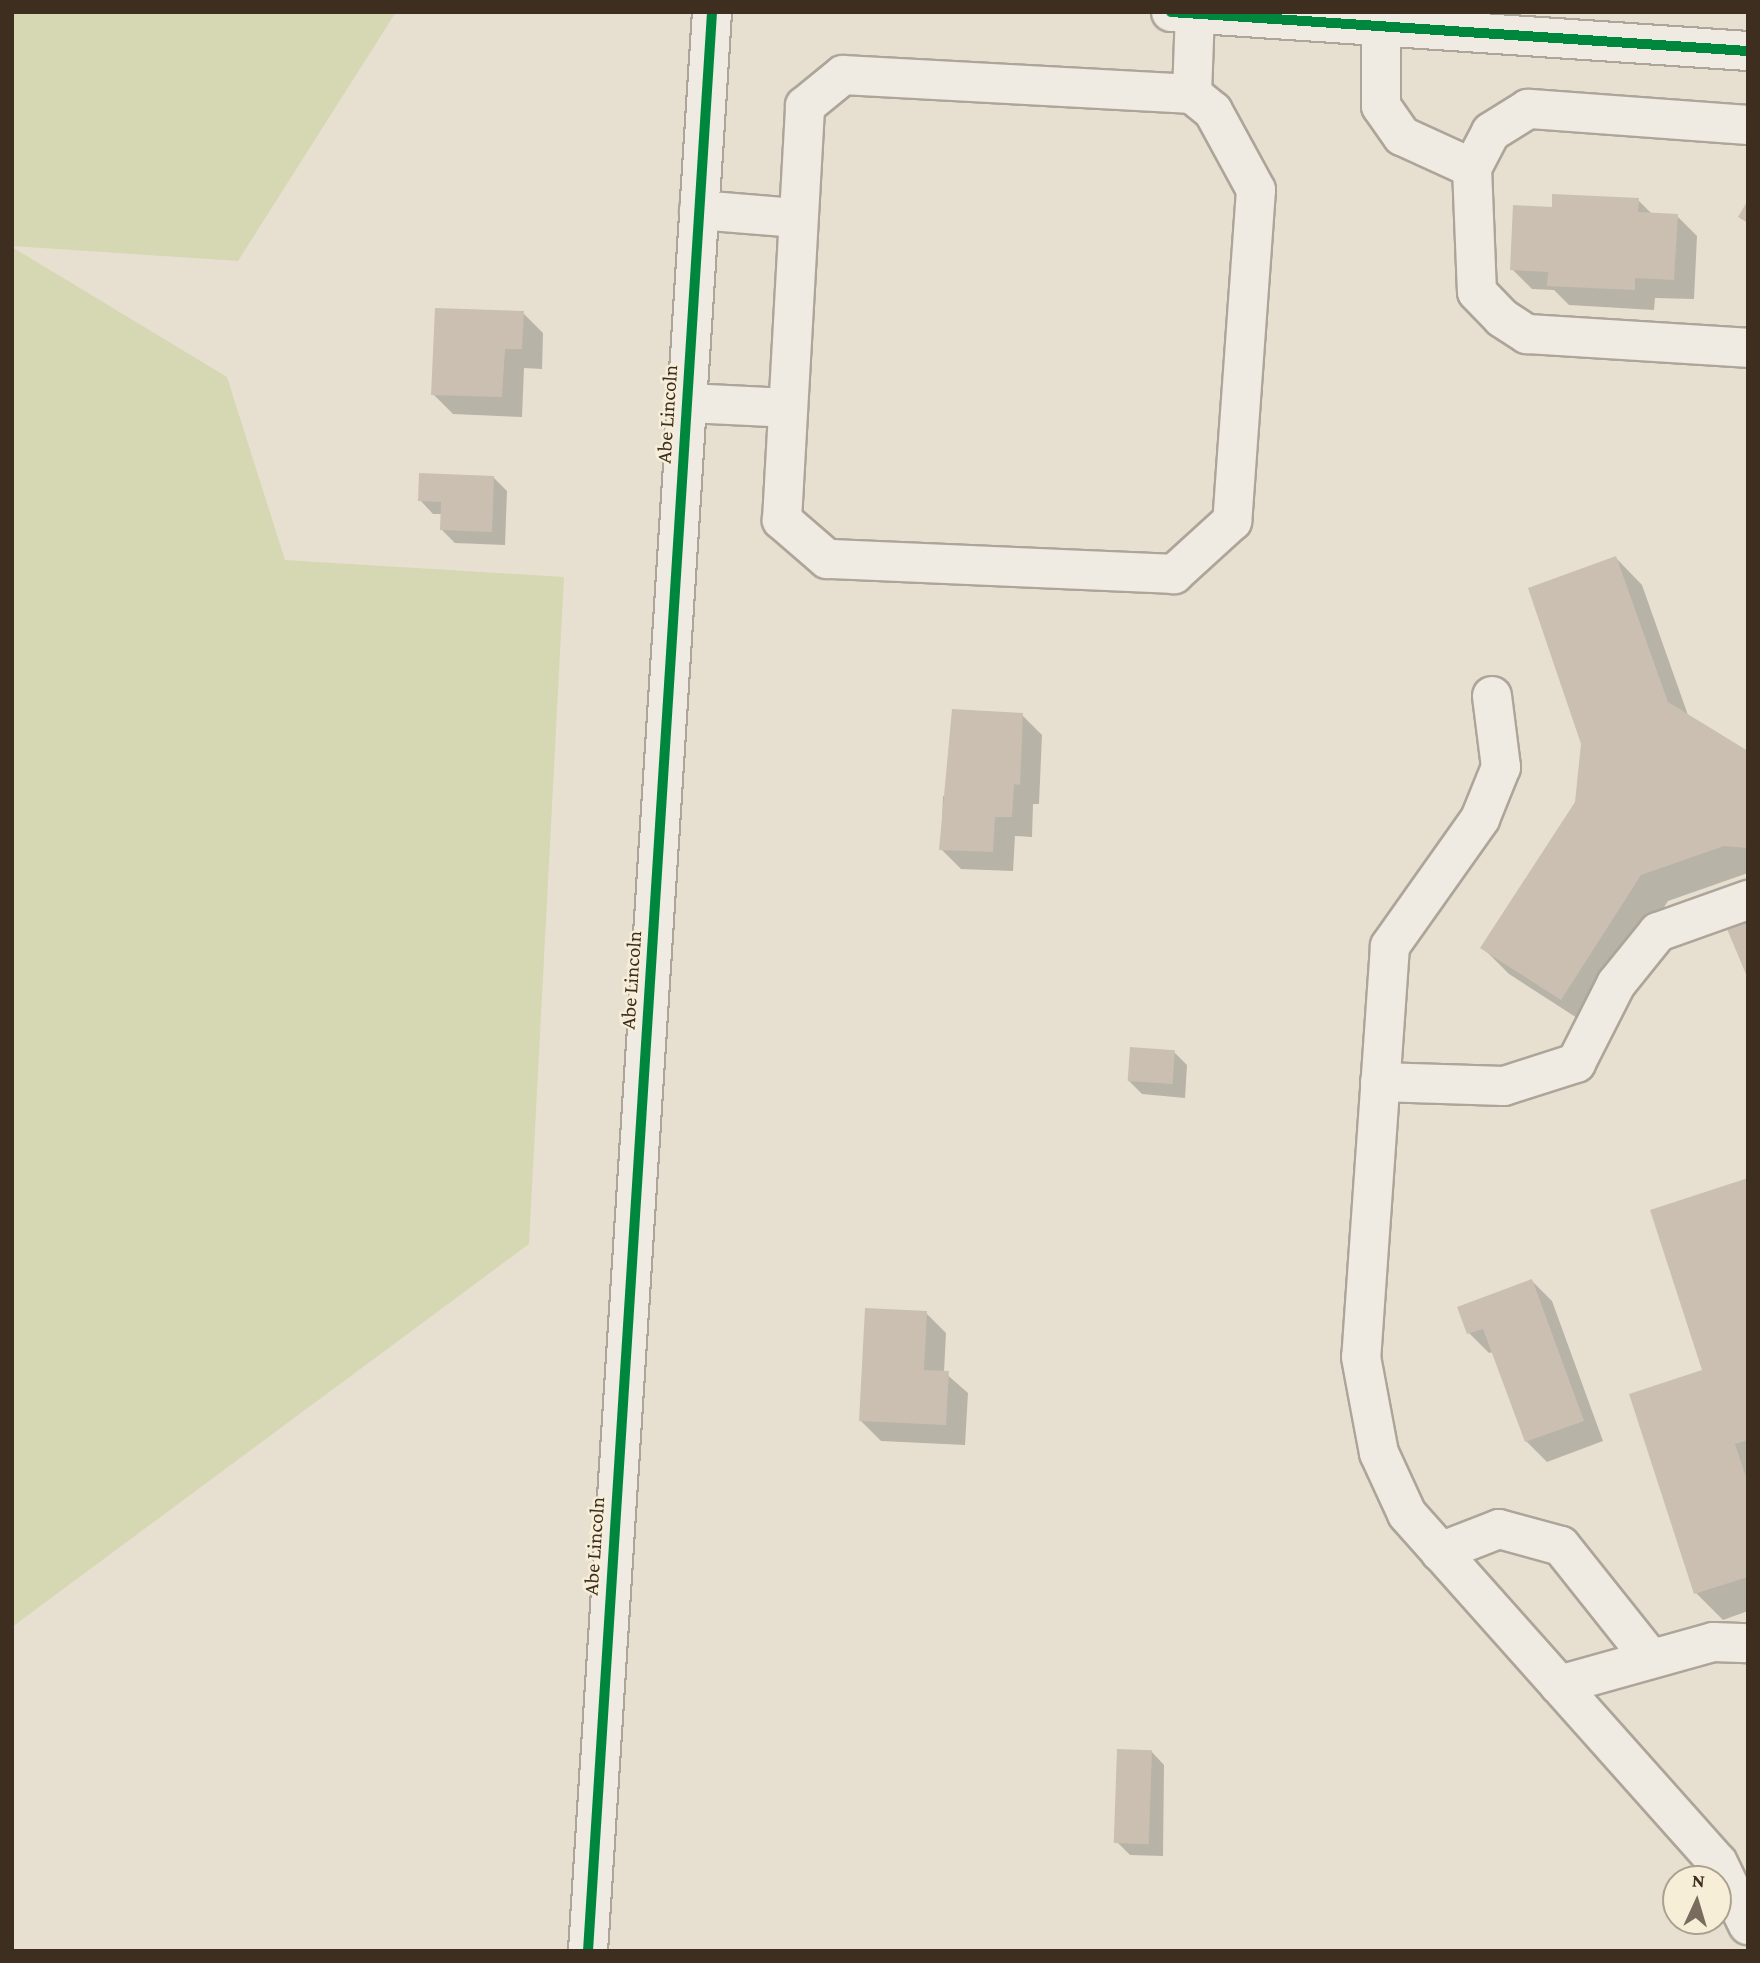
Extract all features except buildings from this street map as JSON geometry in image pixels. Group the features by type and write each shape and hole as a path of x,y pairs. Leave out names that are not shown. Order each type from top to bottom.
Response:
{"street":[{"name":"Abe Lincoln","path":"588,1951 712,12"},
{"path":"1192,94 1183,13 1748,51"},
{"path":"1381,25 1381,106 1402,136 1472,168"},
{"path":"843,75 1192,94 1213,111 1256,190 1232,521 1174,574 827,559 782,520 805,106 843,75"},
{"path":"1748,125 1528,109 1491,132 1472,168 1477,292 1502,318 1527,334 1748,348"},
{"path":"699,210 797,218"},
{"path":"687,403 788,408"},
{"path":"1492,696 1501,766 1480,819 1390,946 1361,1357 1379,1453 1407,1514 1718,1863 1748,1925"},
{"path":"1380,1082 1504,1086 1576,1063 1616,984 1657,932 1748,900"},
{"path":"1440,1552 1499,1529 1561,1546 1651,1659"},
{"path":"1559,1685 1713,1642 1748,1643"}],"green space":[{"path":"12,12 396,12 238,261 12,246"},
{"path":"12,247 227,377 285,560 564,577 529,1244 12,1627"}],"cycle path":[{"path":"588,1951 712,12"},
{"path":"1171,12 1748,51"}]}
